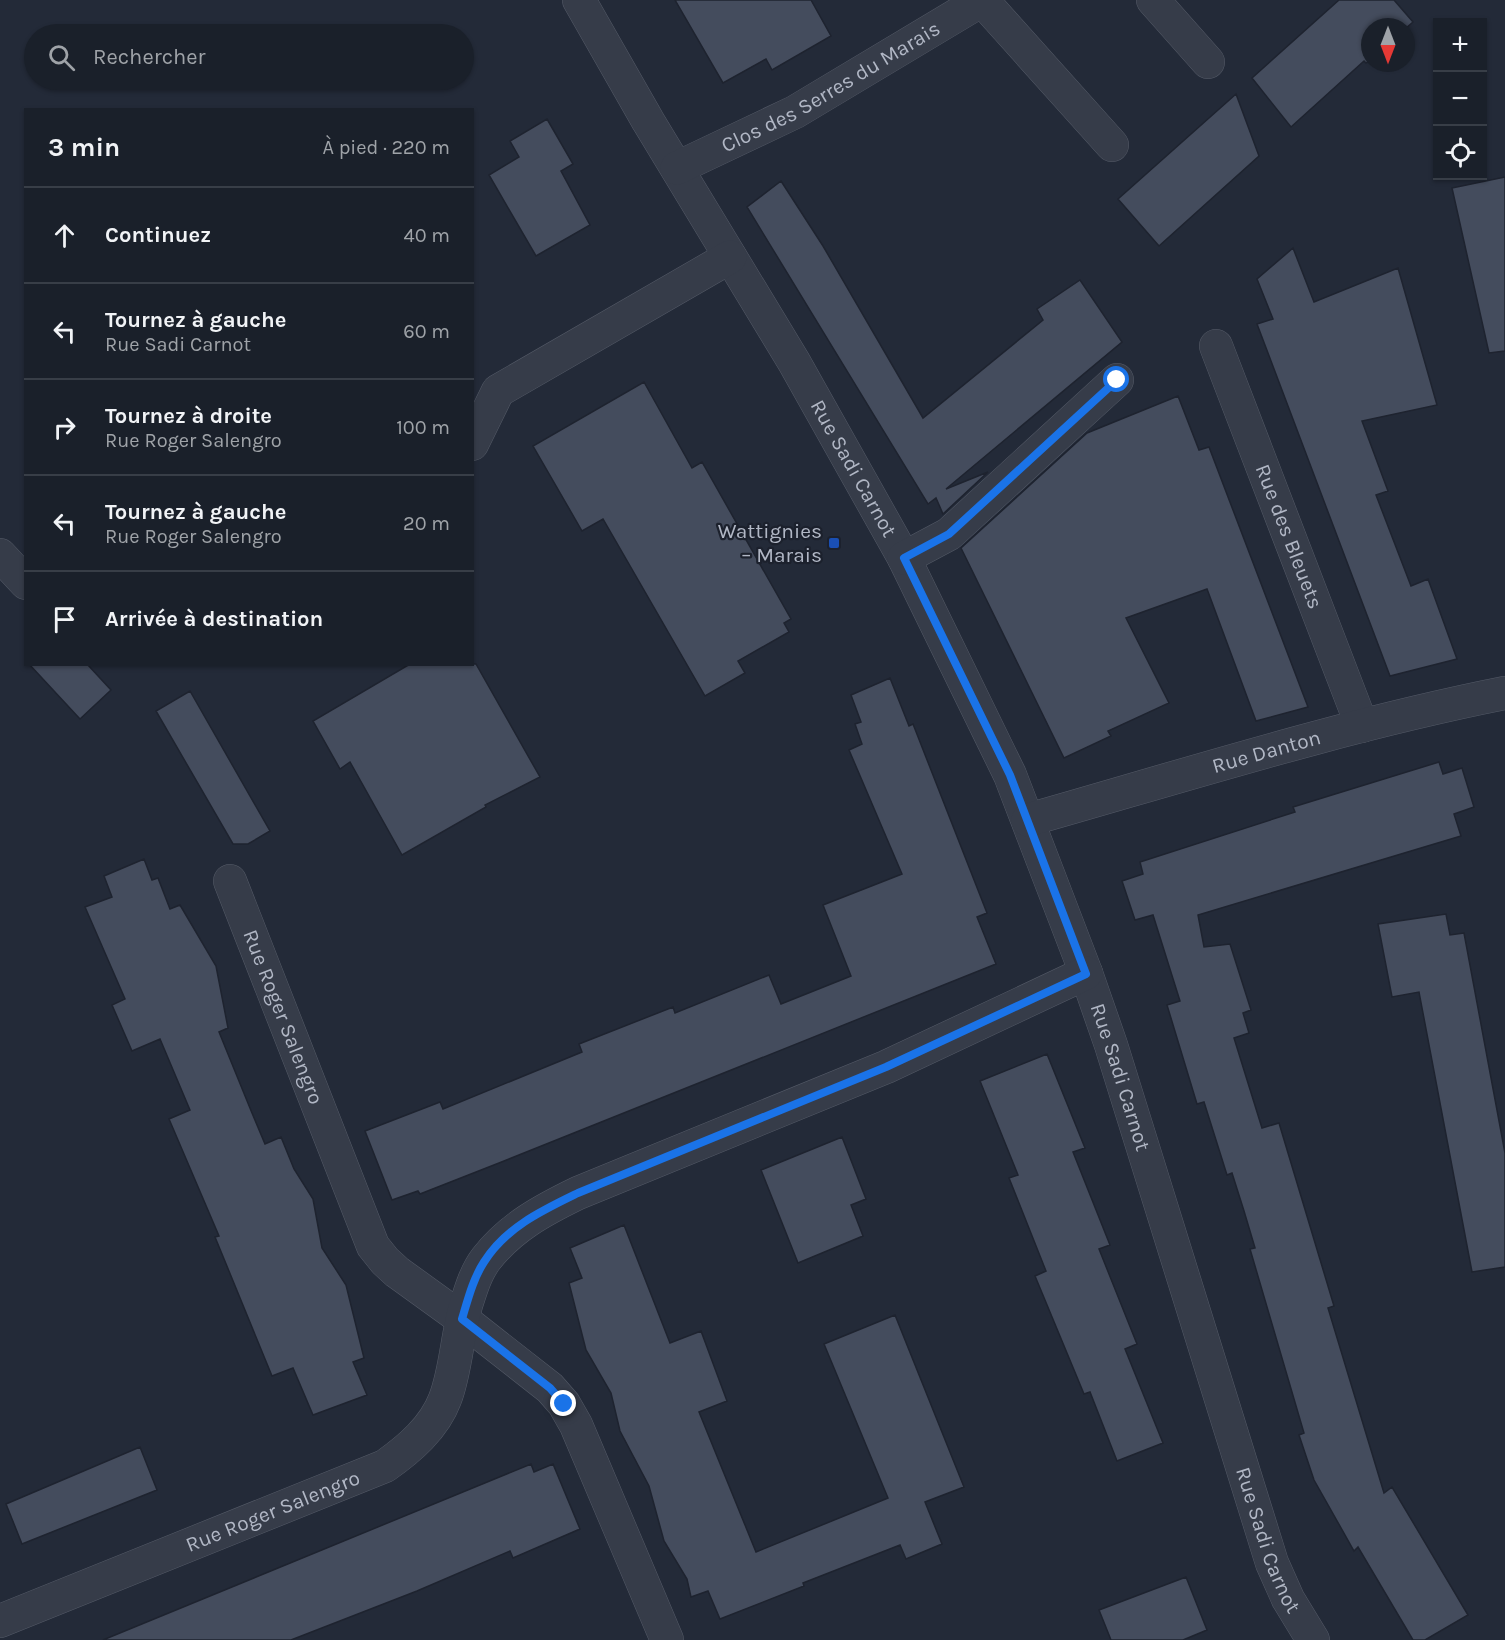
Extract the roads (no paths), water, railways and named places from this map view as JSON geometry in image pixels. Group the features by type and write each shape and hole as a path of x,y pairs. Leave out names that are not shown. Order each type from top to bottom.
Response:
{"street":[{"name":"Rue Sadi Carnot","path":"579,0 794,362 904,558 1005,765 1028,820 1111,1046 1272,1563 1288,1599 1313,1640"},
{"name":"Clos des Serres du Marais","path":"677,168 795,112 982,0 1112,146"},
{"path":"1153,0 1208,62"},
{"path":"474,440 498,391 730,257"},
{"name":"Rue des Bleuets","path":"1216,346 1362,726"},
{"path":"904,558 949,534 1117,380"},
{"path":"0,555 24,581"},
{"name":"Rue Danton","path":"1028,820 1362,726 1444,705 1505,693"},
{"name":"Rue Roger Salengro","path":"230,881 373,1246 384,1261 397,1272 462,1319 550,1388 564,1404 580,1436 667,1640"},
{"name":"Rue Roger Salengro","path":"0,1621 394,1460 420,1437 434,1419 445,1399 472,1284 485,1260 520,1224 541,1211 578,1193 886,1067 1086,974"}],"place":[{"name":"Wattignies – Marais","path":"834,543"}]}
